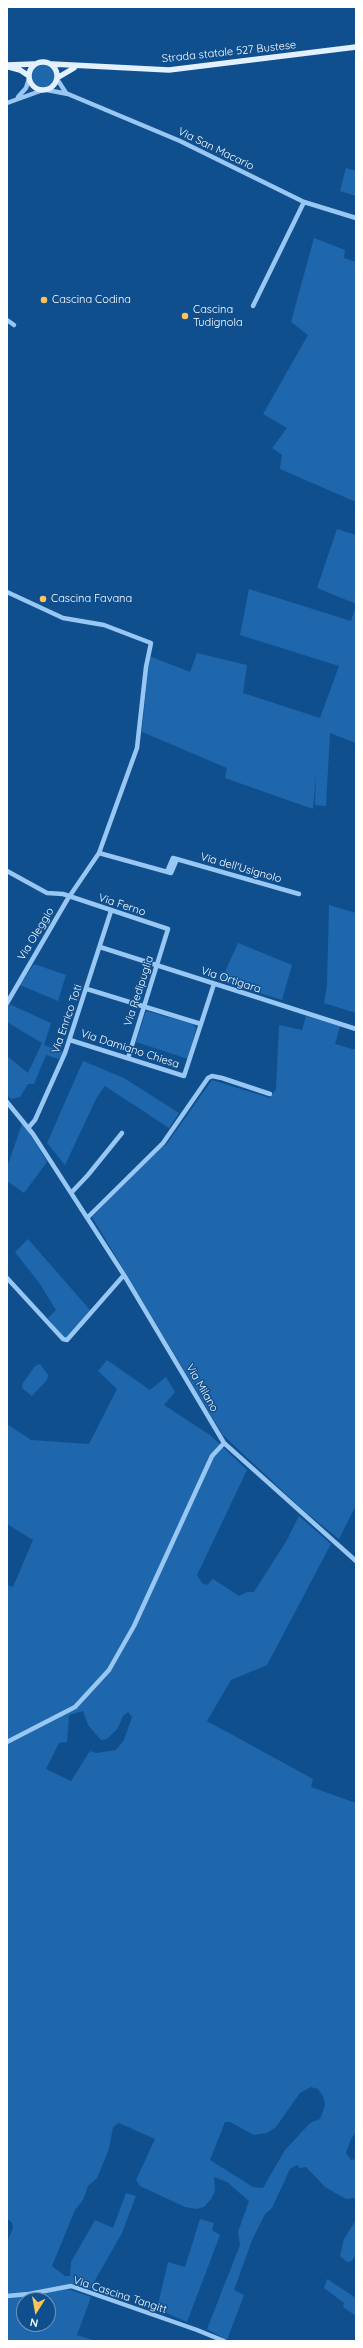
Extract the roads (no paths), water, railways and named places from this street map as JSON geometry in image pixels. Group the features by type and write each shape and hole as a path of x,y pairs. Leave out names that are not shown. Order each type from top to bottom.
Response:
{"main road":[{"name":"Strada statale 527 Bustese","path":"52,64 169,70 356,47"},
{"path":"7,66 43,62 52,64 56,69 57,78"},
{"path":"29,78 34,64"},
{"path":"7,66 21,70 29,78 32,86 45,90 53,86 57,78 67,71 80,66"}],"street":[{"path":"17,98 24,90 29,78"},
{"path":"57,78 68,94"},
{"path":"7,103 17,98 45,90"},
{"name":"Via San Macario","path":"45,90 68,94 180,141 304,202 356,218"},
{"path":"253,306 304,202"},
{"path":"7,320 14,324"},
{"path":"7,592 63,618 104,625 152,643 146,667 137,748 99,854 71,897 61,893 47,893 7,872"},
{"name":"Via dell'Usignolo","path":"99,854 167,872 172,858 299,894"},
{"name":"Via Ferno","path":"71,897 168,929"},
{"name":"Via Oleggio","path":"7,1003 71,897"},
{"name":"Via Enrico Toti","path":"28,1127 35,1120 70,1040 111,910"},
{"name":"Via Redipuglia","path":"128,1058 168,929"},
{"name":"Via Ortigara","path":"100,947 356,1029"},
{"path":"86,989 201,1024 214,984"},
{"name":"Via Damiano Chiesa","path":"70,1040 184,1076 201,1024"},
{"path":"87,1218 163,1143 208,1078 212,1076 222,1078 270,1094"},
{"name":"Via Milano","path":"7,1102 28,1127 124,1275 224,1443 356,1561"},
{"path":"71,1192 88,1175 122,1133"},
{"path":"7,1278 63,1339 67,1340 124,1275"},
{"path":"7,1742 75,1707 109,1670 134,1626 212,1456 224,1443"},
{"name":"Via Cascina Tangitt","path":"7,2296 29,2294 71,2286 197,2330 224,2341"}],"place":[{"name":"Cascina Codina","path":"44,300"},
{"name":"Cascina Tudignola","path":"185,316"},
{"name":"Cascina Favana","path":"43,599"}]}
